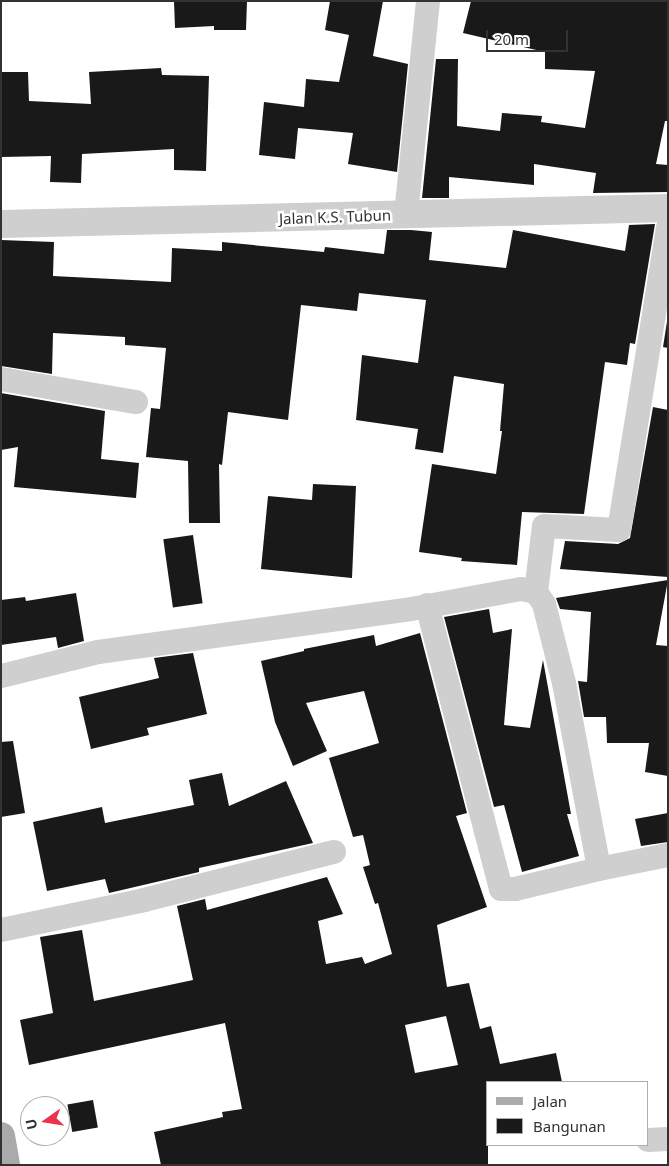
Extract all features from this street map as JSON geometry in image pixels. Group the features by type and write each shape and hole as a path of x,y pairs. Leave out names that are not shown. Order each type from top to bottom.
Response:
{"main road":[{"path":"1,1136 6,1165"}],"street":[{"path":"406,214 428,1"},
{"name":"Jalan K.S. Tubun","path":"1,224 668,208"},
{"path":"599,870 564,684 547,612 536,592 544,526 619,530 668,228"},
{"path":"1,379 136,402"},
{"path":"1,676 98,652 427,606 521,589 536,592"},
{"path":"427,606 501,889 515,889 668,855"},
{"path":"1,930 144,900 334,852"},
{"path":"649,1140 668,1139"}],"building":[{"path":"174,1 247,1 246,30 214,30 214,26 175,28"},
{"path":"330,1 383,1 373,56 408,64 397,172 348,164 353,133 298,128 295,159 259,155 264,102 304,107 306,79 339,82 349,35 325,30"},
{"path":"471,1 668,1 668,121 665,121 656,164 668,165 668,192 593,193 596,173 534,164 534,185 449,177 449,198 422,198 436,59 458,59 457,126 500,131 502,113 542,116 541,122 585,128 595,71 545,69 545,52 463,33"},
{"path":"161,68 162,75 209,76 206,171 174,170 174,149 82,154 81,183 50,182 51,156 1,157 1,72 28,72 29,101 91,104 89,72"},
{"path":"655,224 635,344 630,343 627,365 605,362 584,514 522,512 517,565 461,561 462,558 419,552 432,464 496,474 502,431 500,431 504,384 454,376 443,453 415,449 418,429 356,420 362,355 418,363 426,300 359,293 357,311 301,305 288,420 228,412 222,465 219,464 220,523 189,523 188,461 146,457 151,408 160,409 166,348 125,345 125,337 53,333 52,374 1,366 1,240 54,242 53,276 171,282 172,248 222,251 222,242 324,252 325,247 384,254 387,230 411,230 432,232 429,260 506,268 513,230 625,251 629,225"},
{"path":"668,315 668,348 663,347"},
{"path":"1,393 105,411 101,459 139,463 136,498 14,487 18,447 1,450"},
{"path":"653,407 668,410 668,577 560,569 565,541 618,544 630,538"},
{"path":"313,484 356,486 352,578 261,569 268,496 312,500"},
{"path":"193,535 203,603 173,608 163,539"},
{"path":"668,580 656,645 668,646 668,776 645,772 649,743 607,743 606,717 584,717 578,681 587,682 591,612 560,609 556,598"},
{"path":"76,593 84,641 58,648 56,637 1,645 1,600 25,597 26,601"},
{"path":"489,609 493,633 512,629 504,725 530,728 543,660 571,814 567,814 579,856 522,872 504,805 494,807 444,617"},
{"path":"420,633 467,813 456,816 487,907 437,925 447,987 469,983 480,1029 491,1026 500,1064 556,1053 562,1081 487,1081 488,1165 161,1165 154,1132 223,1117 222,1112 242,1109 225,1023 29,1065 20,1020 53,1013 40,937 82,930 94,1001 193,980 177,906 205,899 207,910 327,877 343,914 318,921 326,964 362,957 365,964 392,954 378,903 375,904 363,867 370,865 363,835 353,837 329,758 379,743 364,691 306,703 327,751 293,766 275,722 261,661 304,651 304,649 374,635 376,646","holes":["446,1016 458,1065 415,1073 405,1025"]},
{"path":"193,653 207,714 147,728 149,735 91,749 79,697 159,678 154,658"},
{"path":"13,741 25,813 1,817 1,742"},
{"path":"222,773 229,806 286,781 313,843 199,868 199,872 109,893 105,879 47,891 33,822 102,807 105,823 194,805 189,780"},
{"path":"668,813 668,842 641,846 635,819"},
{"path":"93,1100 98,1128 72,1132 70,1104"}]}
